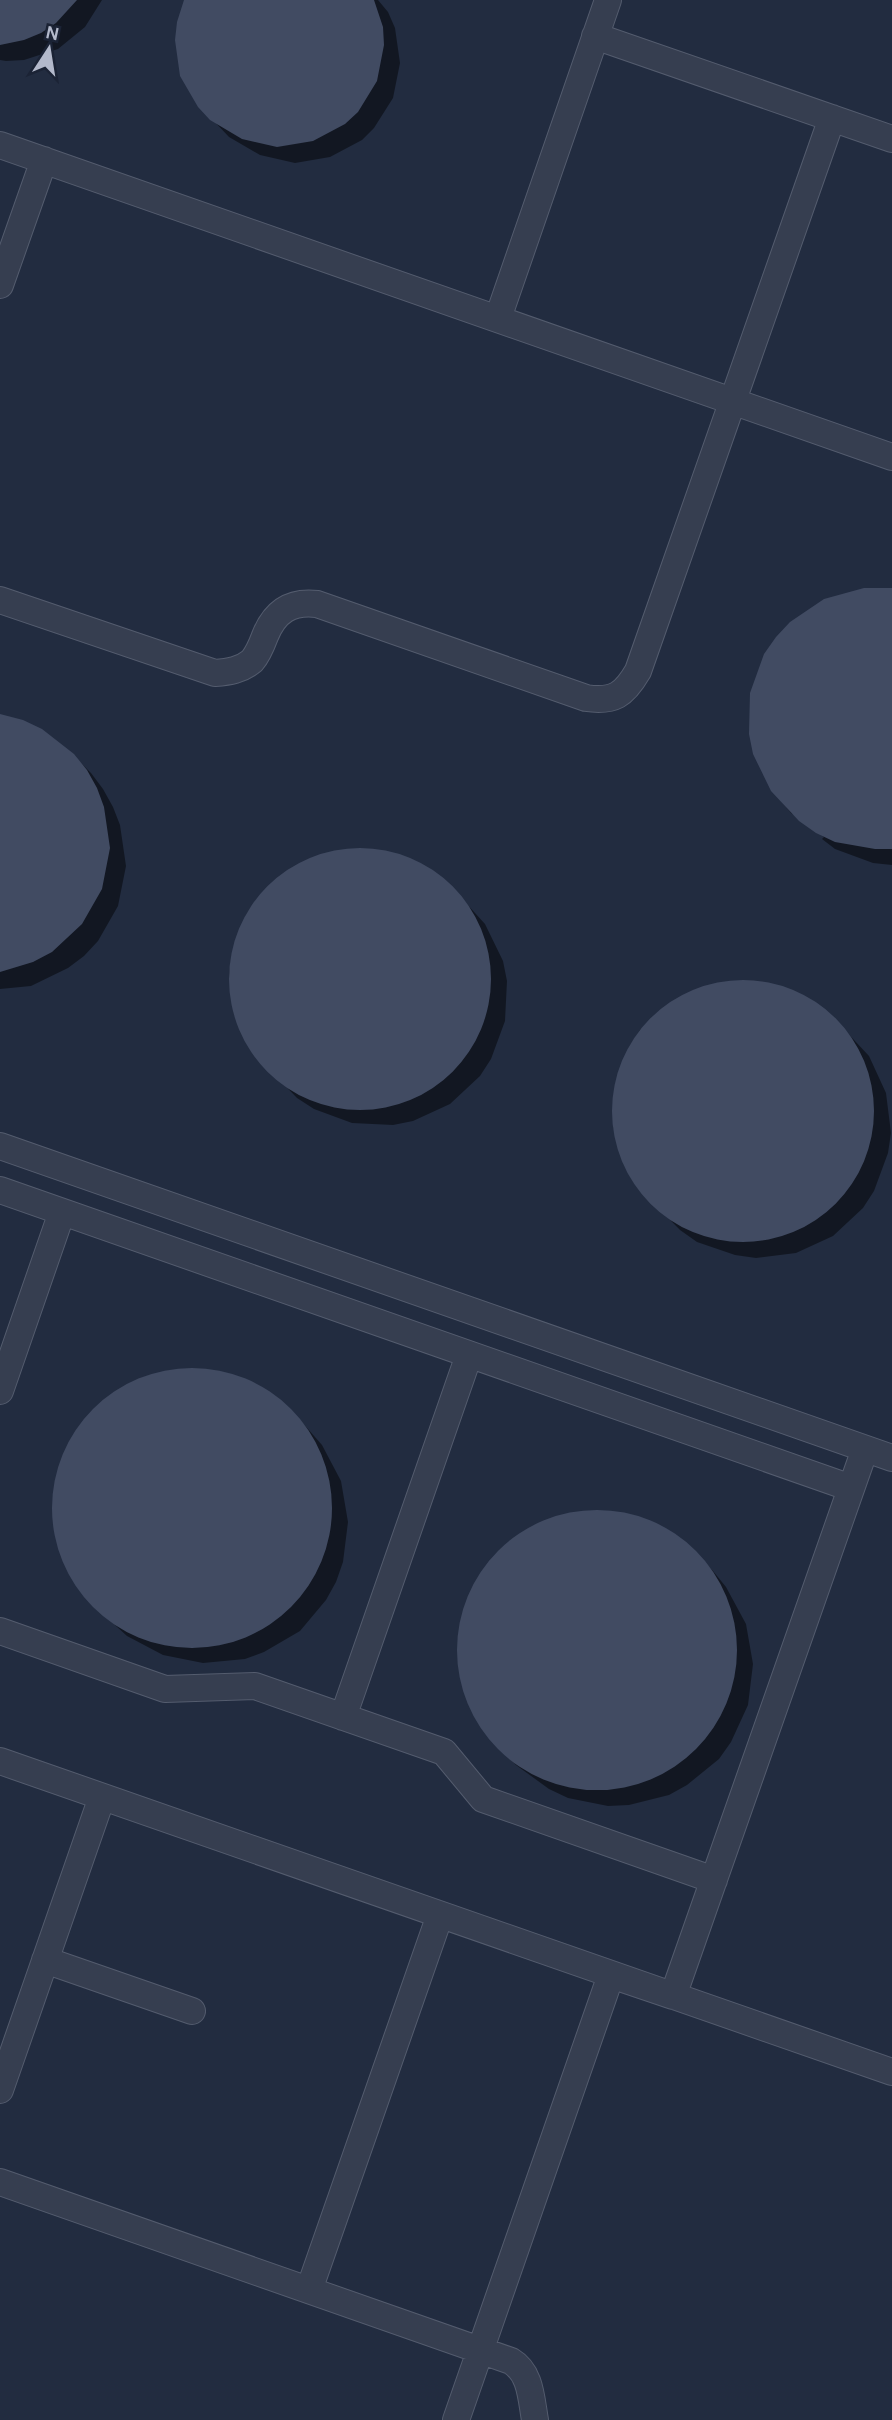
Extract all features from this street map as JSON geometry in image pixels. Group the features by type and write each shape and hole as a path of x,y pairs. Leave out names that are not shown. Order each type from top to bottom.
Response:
{"lane":[{"path":"498,318 608,0"},
{"path":"595,36 892,139"},
{"path":"0,600 215,673 234,671 252,661 276,618 289,606 302,602 317,604 586,698 604,701 618,695 630,685 638,671 832,118"},
{"path":"0,145 892,457"},
{"path":"0,285 44,160"},
{"path":"0,1146 892,1458"},
{"path":"0,1190 851,1488"},
{"path":"0,1391 62,1212"},
{"path":"343,1717 470,1355"},
{"path":"456,2420 611,1975 673,1996 865,1449"},
{"path":"0,1631 165,1689 254,1686 444,1752 483,1800 714,1880"},
{"path":"0,1761 892,2073"},
{"path":"0,2090 102,1797"},
{"path":"309,2290 440,1915"},
{"path":"45,1960 192,2011"},
{"path":"0,2182 511,2361 523,2370 535,2420"}],"building":[{"path":"0,0 77,0 56,23 41,33 0,45"},
{"path":"184,0 374,0 383,27 384,45 377,81 358,112 345,124 313,141 277,147 242,139 210,120 198,107 180,76 175,40"},
{"path":"864,588 892,588 892,849 835,842 799,821 771,791 753,754 749,734 750,693 764,654 776,637 790,622 824,599"},
{"path":"0,714 42,729 74,754 97,788 104,807 110,848 102,889 82,924 52,952 33,962 0,972"},
{"path":"347,848 373,848 398,853 422,863 453,886 476,917 486,941 491,979 486,1017 476,1041 453,1072 422,1095 398,1105 373,1110 347,1110 322,1105 298,1095 277,1081 258,1062 244,1041 234,1017 229,992 229,966 234,941 244,917 258,896 277,877 298,863 322,853"},
{"path":"730,980 756,980 781,985 805,995 836,1018 859,1049 869,1073 874,1111 869,1149 859,1173 836,1204 805,1227 781,1237 756,1242 730,1242 705,1237 681,1227 660,1213 641,1194 627,1173 617,1149 612,1124 612,1098 617,1073 627,1049 641,1028 660,1009 681,995 705,985"},
{"path":"192,1368 233,1374 270,1392 291,1409 308,1430 326,1467 332,1508 326,1549 308,1586 291,1607 270,1624 233,1642 192,1648 151,1642 114,1624 93,1607 76,1586 58,1549 52,1508 58,1467 76,1430 93,1409 114,1392 151,1374"},
{"path":"597,1510 638,1516 675,1534 696,1551 713,1572 731,1609 737,1650 731,1691 713,1728 696,1749 675,1766 638,1784 597,1790 556,1784 519,1766 498,1749 481,1728 463,1691 457,1650 463,1609 481,1572 498,1551 519,1534 556,1516"}]}
